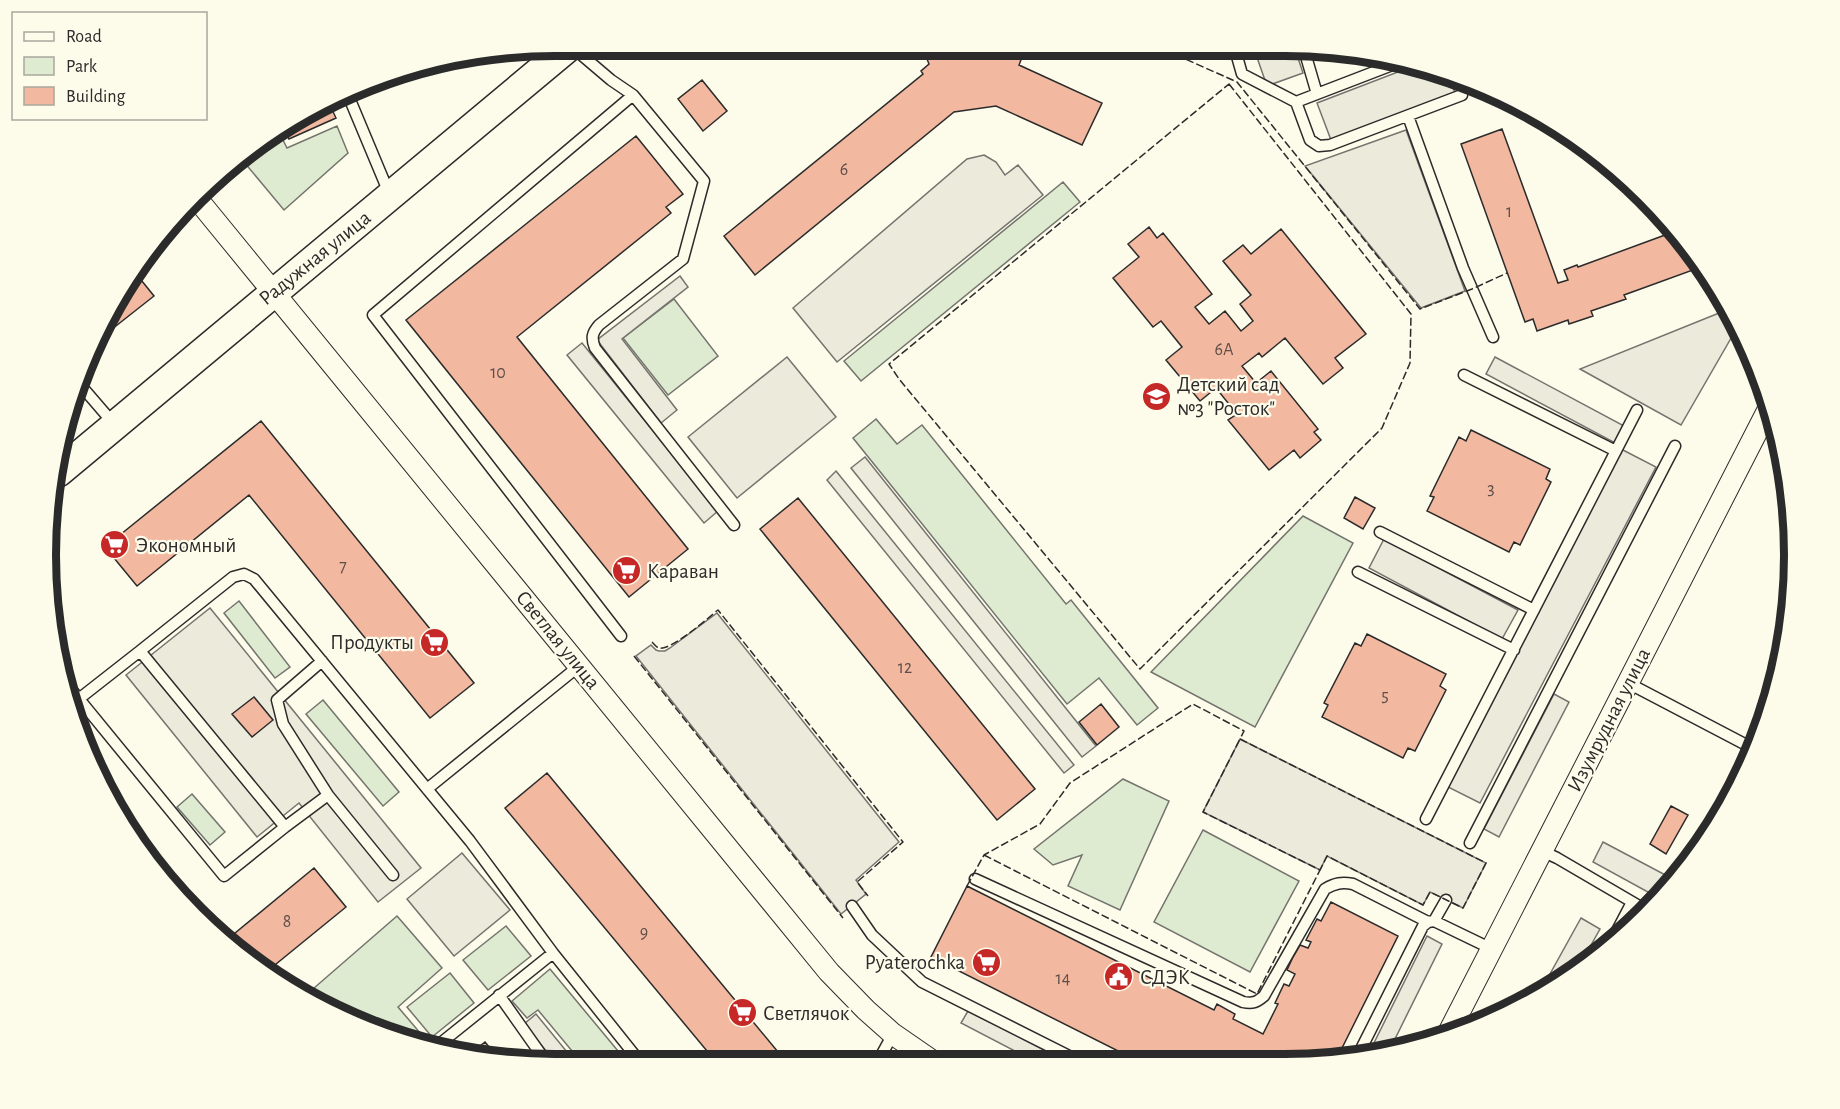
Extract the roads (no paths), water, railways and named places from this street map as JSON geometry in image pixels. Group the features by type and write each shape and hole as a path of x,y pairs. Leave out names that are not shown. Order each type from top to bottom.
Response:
{"main road":[{"name":"Радужная улица","path":"63,468 558,56"}],"street":[{"name":"Светлая улица","path":"201,203 829,972 893,1034 922,1054"},
{"name":"Изумрудная улица","path":"1453,1024 1765,417"}],"lane":[{"path":"584,56 611,80 633,95 704,181 683,259 599,325 593,332 592,340 595,348 734,525"},
{"path":"1237,56 1242,74 1296,102 1310,140 1319,146 1330,146 1462,95"},
{"path":"1305,57 1317,94"},
{"path":"1296,102 1389,66"},
{"path":"621,636 373,315 633,95"},
{"path":"350,100 390,196"},
{"path":"1408,116 1463,268 1493,337"},
{"path":"1464,375 1616,451"},
{"path":"84,389 115,426"},
{"path":"1426,819 1637,410"},
{"path":"1470,843 1675,446"},
{"path":"1380,532 1534,610"},
{"path":"1358,572 1514,650"},
{"path":"80,698 232,577 244,574 254,579 470,841 553,953 634,1054"},
{"path":"140,651 285,827"},
{"path":"322,662 277,700 283,724 328,795 393,875"},
{"path":"427,789 579,666"},
{"path":"1628,683 1747,745"},
{"path":"76,693 224,876 328,795"},
{"path":"1542,851 1639,906"},
{"path":"975,879 1243,1002 1258,1002 1264,996 1325,889 1341,882 1353,884 1492,949"},
{"path":"1362,1047 1419,932 1431,921 1446,900"},
{"path":"1620,925 1632,902"},
{"path":"852,906 872,935 922,982 1065,1054"},
{"path":"444,1041 553,953"},
{"path":"499,995 540,1053"},
{"path":"882,1054 893,1034"}],"place":[{"name":"Детский сад №3 \"Росток\"","path":"1156,396"},
{"name":"Экономный","path":"115,545"},
{"name":"Караван","path":"626,571"},
{"name":"Продукты","path":"435,642"},
{"name":"Pyaterochka","path":"986,962"},
{"name":"СДЭК","path":"1119,977"},
{"name":"Светлячок","path":"742,1013"}]}
